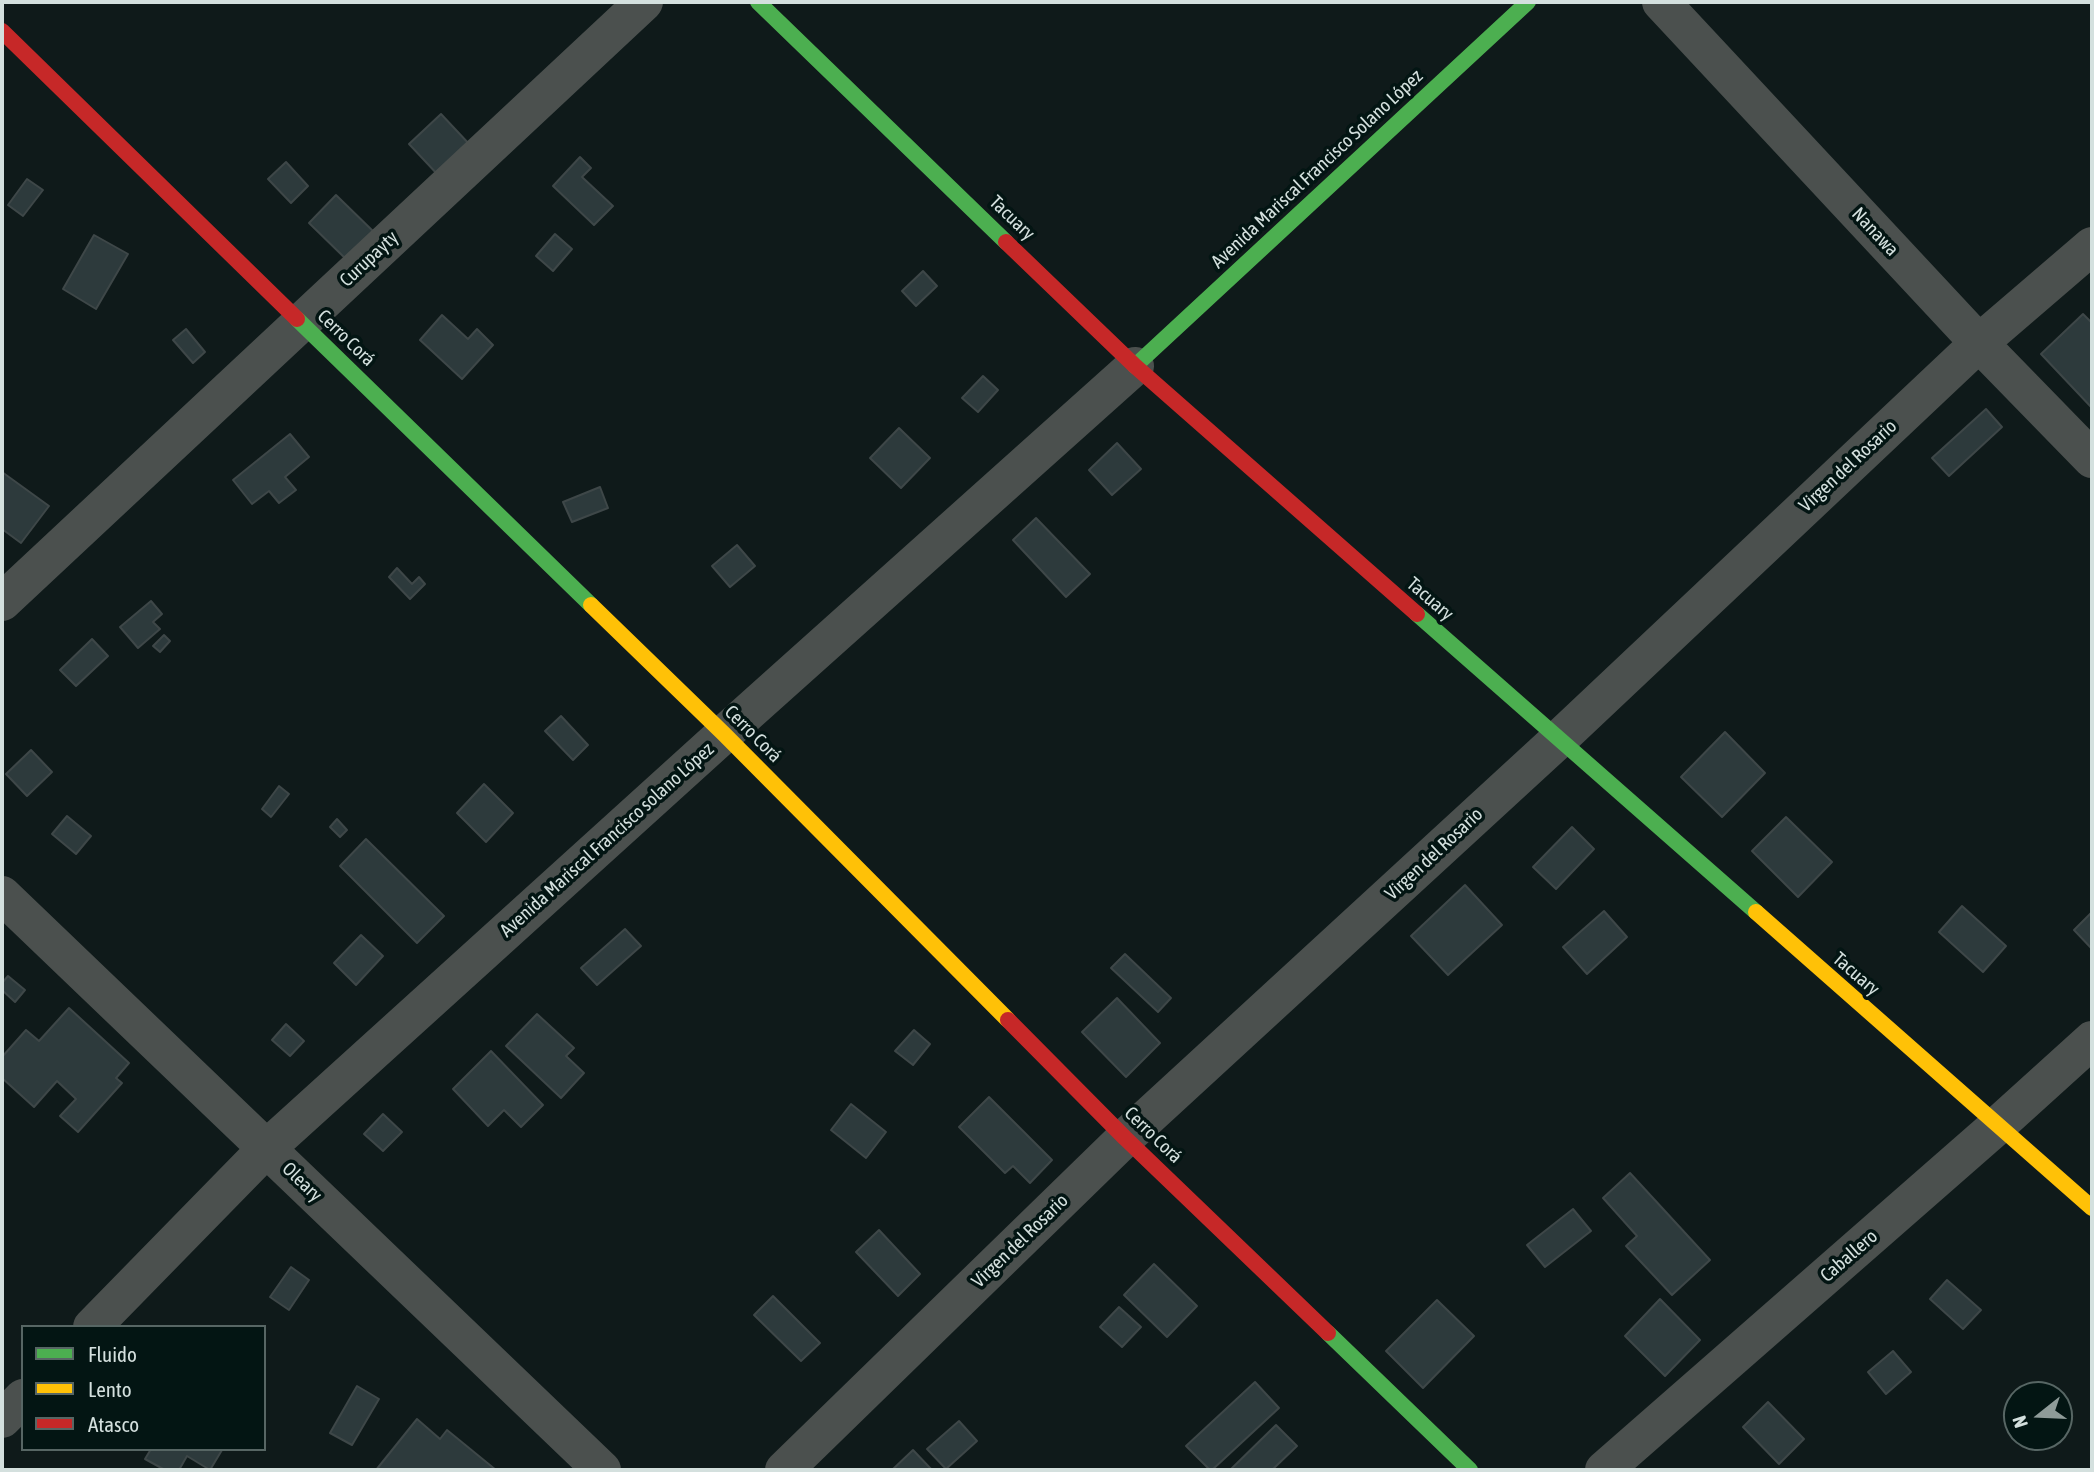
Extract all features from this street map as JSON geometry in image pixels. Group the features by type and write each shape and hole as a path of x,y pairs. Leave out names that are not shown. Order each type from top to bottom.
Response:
{"street":[{"name":"Curupayty","path":"2,602 644,2"},
{"name":"Tacuary","path":"758,2 1135,366 2092,1208"},
{"name":"Avenida Mariscal Francisco Solano López","path":"1135,366 1528,2"},
{"name":"Nanawa","path":"1661,2 1979,343 2092,459"},
{"name":"Cerro Corá","path":"2,31 724,734 1125,1138 1470,1470"},
{"name":"Virgen del Rosario","path":"784,1470 1125,1138 1558,740 1979,343 2092,246"},
{"name":"Avenida Mariscal Francisco solano López","path":"94,1325 267,1148 1135,366"},
{"name":"Oleary","path":"2,895 602,1470"},
{"name":"Caballero","path":"1604,1470 2092,1040"},
{"path":"2,1419 21,1400"}],"building":[{"path":"441,114 471,146 439,176 409,144"},
{"path":"580,157 591,168 582,177 613,206 594,225 553,186"},
{"path":"286,162 308,186 291,203 268,179"},
{"path":"27,179 43,190 23,216 8,205"},
{"path":"336,195 376,234 349,262 309,223"},
{"path":"555,234 572,249 553,271 536,256"},
{"path":"94,235 128,254 96,309 63,289"},
{"path":"923,271 937,286 916,306 902,291"},
{"path":"2083,314 2092,323 2092,408 2041,354"},
{"path":"442,315 468,339 477,329 493,345 462,379 420,340"},
{"path":"186,329 205,352 193,363 173,340"},
{"path":"983,376 998,390 978,412 962,398"},
{"path":"1986,409 2002,427 1949,476 1932,458"},
{"path":"899,428 930,458 901,488 870,458"},
{"path":"290,434 309,457 285,477 296,490 279,503 269,491 252,504 233,480"},
{"path":"1117,443 1141,469 1112,495 1089,470"},
{"path":"2,472 49,506 21,543 2,529"},
{"path":"600,487 608,508 572,522 563,502"},
{"path":"1036,518 1090,574 1066,597 1013,540"},
{"path":"737,545 755,566 730,587 712,566"},
{"path":"397,568 412,584 419,577 425,584 410,599 389,577"},
{"path":"151,601 162,614 153,622 160,629 138,648 120,627"},
{"path":"164,635 170,641 160,652 153,646"},
{"path":"92,639 108,656 76,686 60,670"},
{"path":"561,716 588,745 573,760 545,731"},
{"path":"1725,732 1765,773 1722,817 1681,777"},
{"path":"31,750 52,772 27,796 6,774"},
{"path":"484,784 513,813 486,842 457,813"},
{"path":"279,786 289,794 271,817 262,809"},
{"path":"67,816 91,836 76,854 52,834"},
{"path":"1786,817 1832,862 1798,897 1752,851"},
{"path":"337,819 347,830 340,837 330,827"},
{"path":"1572,827 1594,849 1556,889 1533,867"},
{"path":"366,839 444,916 417,943 340,866"},
{"path":"1465,885 1502,925 1448,975 1411,936"},
{"path":"1962,906 2006,946 1983,972 1939,932"},
{"path":"1604,911 1627,937 1587,974 1563,947"},
{"path":"2092,912 2092,949 2074,930"},
{"path":"625,929 641,946 597,985 581,968"},
{"path":"361,935 383,956 356,985 334,963"},
{"path":"1125,954 1171,998 1158,1012 1111,968"},
{"path":"8,976 25,990 15,1002 2,990 2,983"},
{"path":"1117,998 1160,1043 1126,1077 1082,1032"},
{"path":"69,1008 129,1063 116,1078 122,1083 78,1132 60,1116 76,1099 57,1081 34,1107 2,1078 2,1057 26,1030 39,1041"},
{"path":"537,1014 574,1048 566,1056 584,1073 561,1098 506,1046"},
{"path":"286,1024 304,1041 290,1056 272,1040"},
{"path":"914,1030 930,1044 913,1065 895,1051"},
{"path":"491,1051 543,1105 521,1127 504,1110 488,1126 453,1089"},
{"path":"989,1097 1052,1160 1030,1183 1013,1166 1005,1173 959,1127"},
{"path":"851,1104 886,1132 866,1158 831,1130"},
{"path":"383,1114 402,1132 383,1151 364,1134"},
{"path":"1630,1173 1710,1260 1672,1295 1626,1246 1637,1236 1603,1198"},
{"path":"1573,1209 1591,1231 1545,1267 1527,1245"},
{"path":"879,1230 920,1274 898,1296 856,1252"},
{"path":"1154,1264 1197,1306 1167,1337 1124,1295"},
{"path":"291,1267 309,1280 289,1310 270,1297"},
{"path":"1947,1280 1981,1310 1963,1329 1930,1299"},
{"path":"773,1296 820,1343 801,1361 754,1315"},
{"path":"1660,1299 1700,1340 1665,1376 1625,1336"},
{"path":"1437,1300 1474,1336 1423,1388 1386,1351"},
{"path":"1119,1307 1141,1327 1122,1347 1100,1327"},
{"path":"1893,1351 1911,1372 1886,1394 1868,1372"},
{"path":"1255,1382 1279,1408 1210,1470 1186,1446"},
{"path":"357,1386 379,1399 352,1445 330,1433"},
{"path":"1768,1402 1804,1439 1779,1464 1743,1427"},
{"path":"417,1419 440,1439 447,1430 496,1470 376,1470"},
{"path":"959,1421 977,1441 946,1469 927,1449"},
{"path":"1276,1425 1297,1446 1272,1470 1230,1470"},
{"path":"913,1450 932,1470 892,1470"},
{"path":"150,1451 221,1451 210,1470 187,1456 179,1470 165,1470 145,1459"}],"traffic: fast":[{"path":"758,2 1006,242"},
{"path":"1135,366 1528,2"},
{"path":"297,319 591,605"},
{"path":"1417,614 1756,912"},
{"path":"1328,1333 1470,1470"}],"traffic: slow":[{"path":"591,605 724,734 1008,1020"},
{"path":"1756,912 2092,1208"}],"traffic: jam":[{"path":"2,31 297,319"},
{"path":"1006,242 1135,366 1417,614"},
{"path":"1008,1020 1125,1138 1328,1333"}]}
